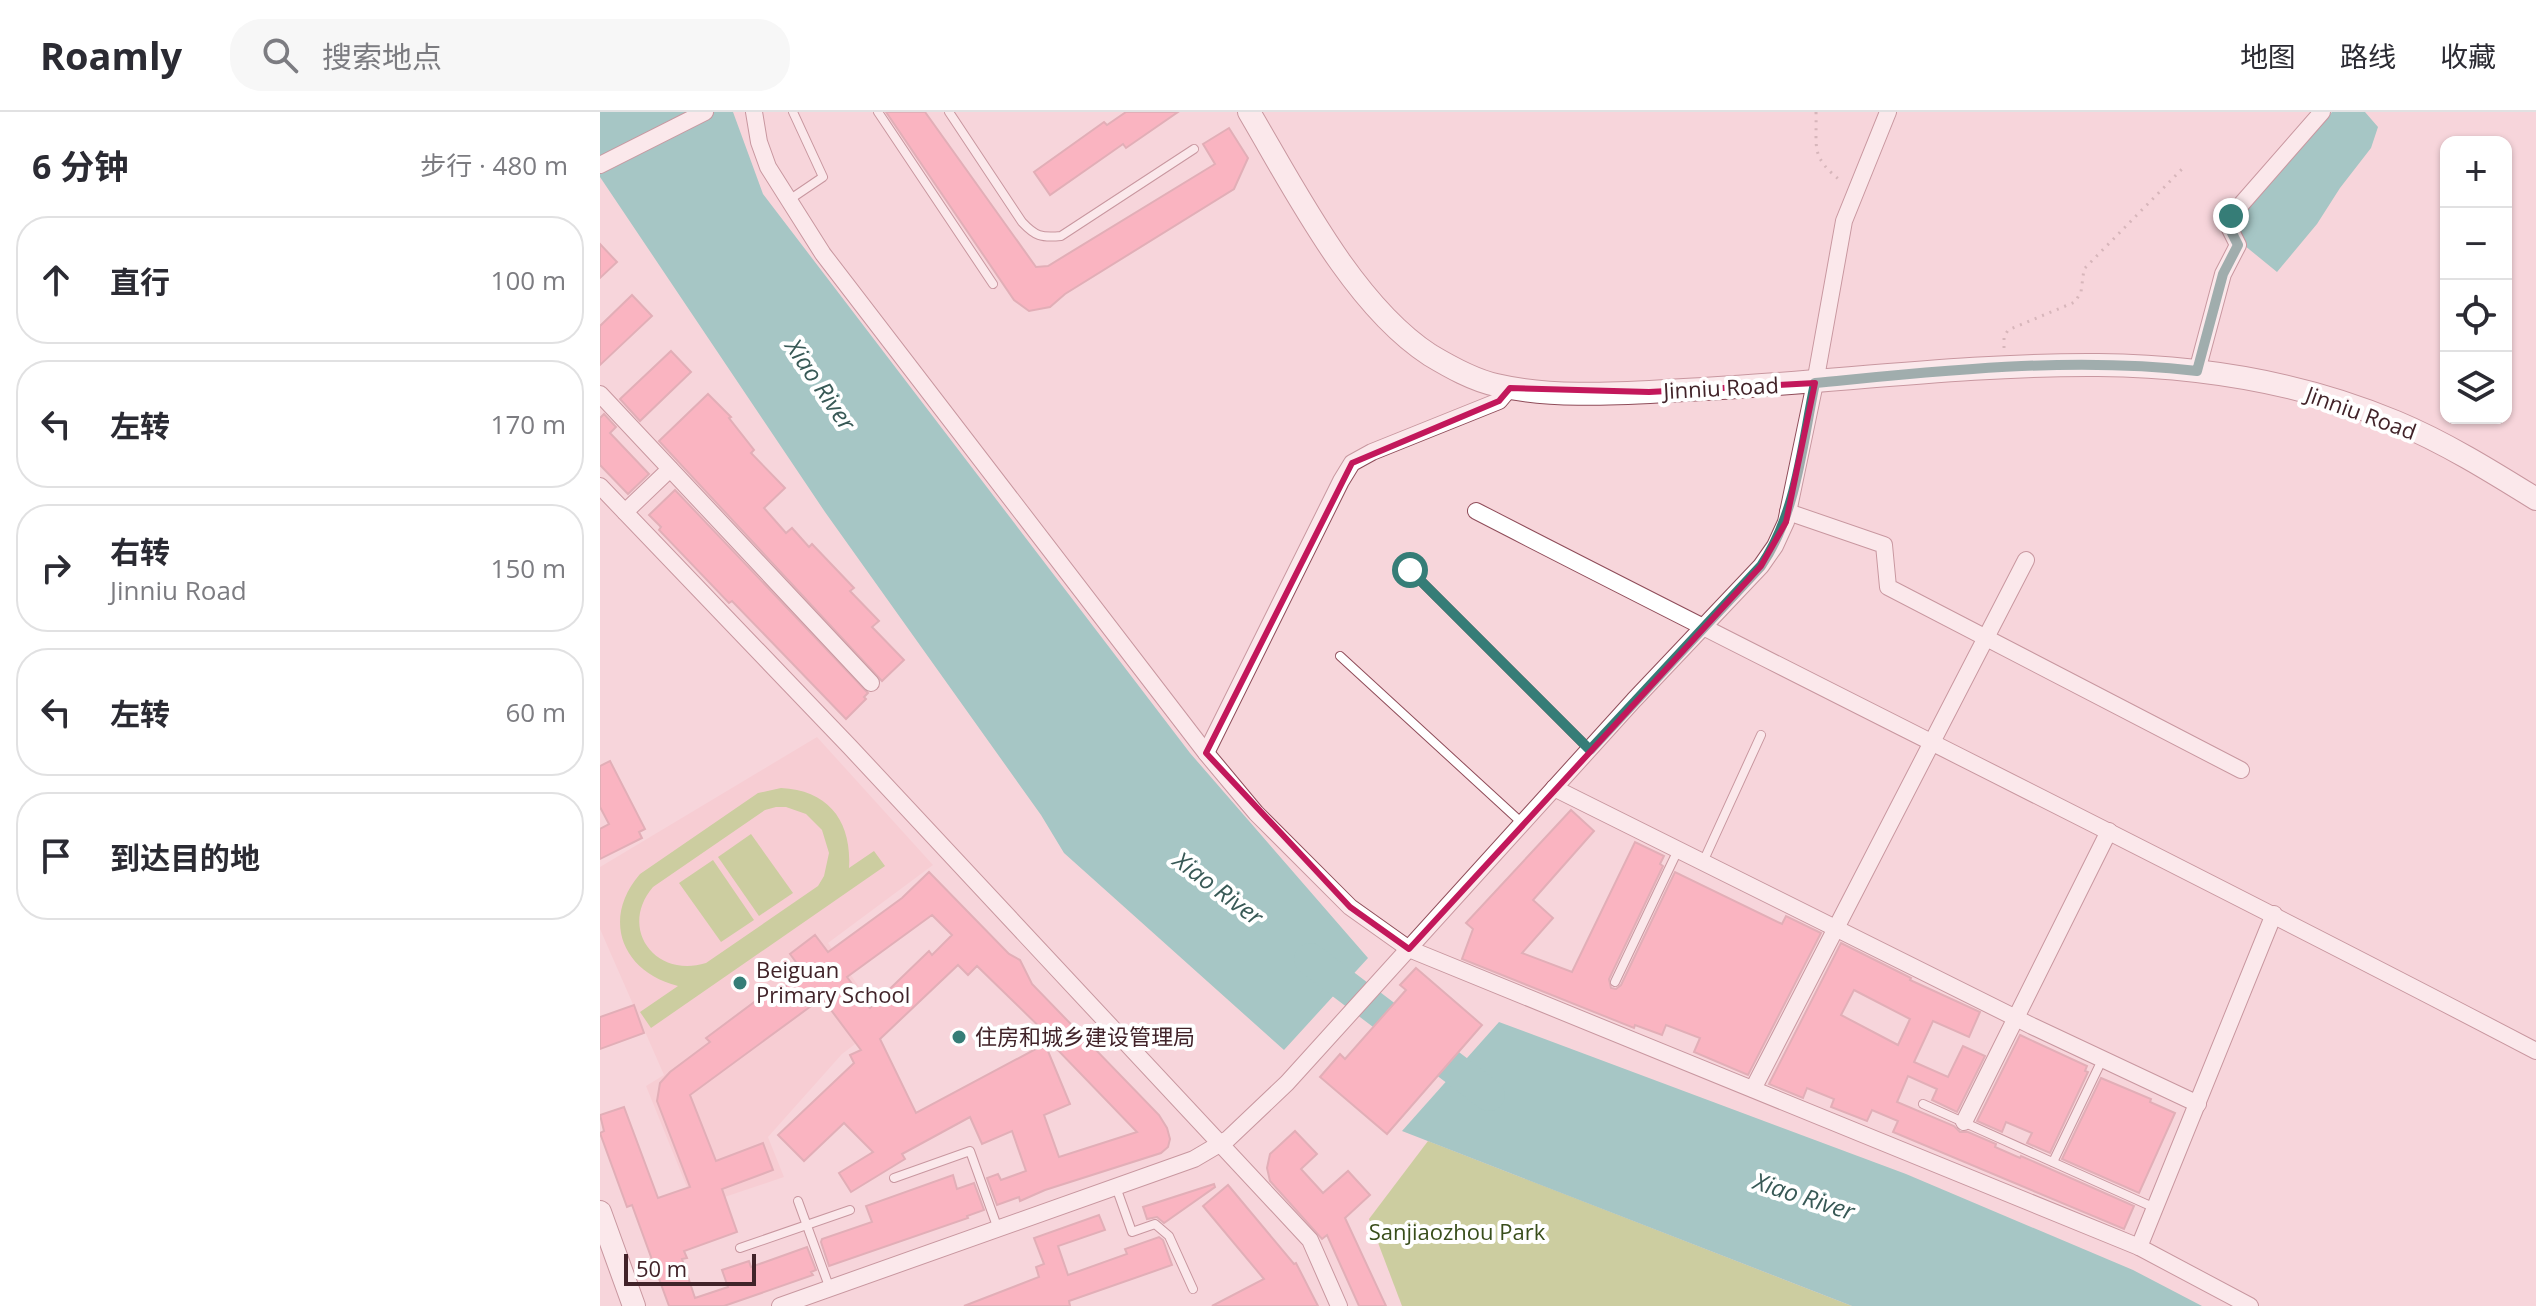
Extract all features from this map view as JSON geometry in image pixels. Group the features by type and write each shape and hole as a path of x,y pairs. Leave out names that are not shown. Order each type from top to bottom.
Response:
{"main road":[{"name":"Jinniu Road","path":"1249,112 1349,271 1396,328 1420,348 1460,372 1492,384 1569,393 1649,392 2005,368 2097,365 2197,371 2283,385 2384,418 2420,433 2536,499"},
{"path":"600,1212 634,1306"},
{"path":"600,1249 620,1306"}],"street":[{"path":"600,165 705,112"},
{"path":"754,112 759,142 768,167 823,254 1206,753 1256,813 1350,907 1405,953 1753,1089 2139,1247 2250,1306"},
{"path":"780,1306 1194,1159 1220,1144 1287,1083 1554,788 1761,566 1775,546 1788,512 1844,221 1888,112"},
{"path":"2197,371 2223,274 2238,245 2229,227 2231,216 2322,112"},
{"path":"1206,753 1352,463 1499,401 1510,388"},
{"path":"600,394 871,683"},
{"path":"625,512 670,469"},
{"path":"600,486 850,747 1310,1240 1339,1306"},
{"path":"1476,511 2274,914 2536,1051"},
{"path":"1788,512 1884,545 1888,587 2241,770"},
{"path":"1753,1089 2026,560"},
{"path":"1554,788 2016,1018 2198,1104"},
{"path":"1964,1122 2109,831"},
{"path":"2139,1247 2274,914"}],"lane":[{"path":"789,200 823,177 793,112"},
{"path":"878,112 993,284"},
{"path":"949,112 1022,222 1034,236 1041,238 1061,236 1194,149"},
{"path":"1410,570 1590,750"},
{"path":"1340,656 1523,823"},
{"path":"1703,862 1761,735"},
{"path":"1615,982 1678,850"},
{"path":"2053,1162 2102,1059"},
{"path":"1923,1104 2155,1208"},
{"path":"894,1178 970,1151 998,1230"},
{"path":"1116,1187 1132,1232 1155,1224 1169,1236 1193,1289"},
{"path":"798,1201 830,1289"},
{"path":"740,1248 850,1210"}],"path":[{"path":"1816,112 1816,143 1821,163 1856,192"},
{"path":"2005,368 2004,337 2008,330 2075,302 2081,292 2084,269 2183,168"}],"highlighted area":[{"path":"1815,383 1786,522 1761,566 1409,949 1350,907 1206,753 1352,463 1499,401 1510,388 1649,392"}],"shaded area":[{"name":"Beiguan Primary School","path":"817,737 933,865 828,943 884,1022 842,1054 768,1137 784,1177 695,1207 646,1086 664,1075 600,929 600,867"}],"green space":[{"path":"781,788 812,795 824,802 841,823 849,851 849,868 874,851 885,866 651,1028 640,1012 678,986 643,969 623,942 620,926 628,891 640,874 758,793","holes":["786,807 806,814 822,830 829,853 824,876 818,886 706,963 688,966 671,964 658,957 647,946 639,918 643,903 653,887 765,810"]},
{"path":"751,834 793,893 759,916 718,857"},
{"path":"713,860 754,920 721,942 679,883"},
{"name":"Sanjiaozhou Park","path":"1428,1141 1852,1306 1402,1306 1369,1219"}],"water":[{"path":"600,112 733,112 763,194 1190,753 1368,958 1284,1050 1064,853 1041,815 825,512 600,177"},
{"path":"2332,112 2365,112 2378,127 2371,148 2317,224 2277,272 2239,241 2236,219"},
{"path":"1499,1022 1906,1174 2133,1270 2202,1306 1852,1306 1402,1131"}],"building":[{"path":"886,112 925,112 1036,267 1048,266 1215,164 1203,144 1229,128 1248,158 1234,189 1065,294 1050,307 1029,311 1014,300"},
{"path":"1126,112 1178,112 1126,148 1123,144 1050,195 1034,172 1104,122 1107,125"},
{"path":"600,244 617,262 600,278"},
{"path":"632,295 652,316 600,365 600,326"},
{"path":"671,351 691,372 640,421 620,399"},
{"path":"708,394 731,417 754,450 751,453 785,488 764,508 786,533 792,528 809,547 812,544 854,588 850,591 879,621 872,627 904,660 882,681 659,441"},
{"path":"604,414 616,427 610,433 649,474 628,494 600,465 600,418"},
{"path":"675,490 868,693 846,719 659,530 661,527 649,515"},
{"path":"610,761 645,829 639,832 642,838 600,859 600,829 609,824 600,807 600,766"},
{"path":"1571,810 1594,831 1533,900 1553,918 1522,953 1572,972 1635,842 1664,856 1660,864 1663,866 1609,979 1611,988 1621,985 1675,872 1782,924 1786,916 1821,933 1748,1075 1694,1052 1700,1038 1666,1025 1662,1035 1635,1025 1634,1028 1462,959 1473,929 1466,923"},
{"path":"929,872 1009,954 1020,960 1032,984 1159,1115 1167,1128 1170,1139 1168,1147 1161,1153 1020,1201 1019,1197 997,1205 987,1178 998,1174 1001,1180 1026,1171 1012,1131 982,1144 970,1117 902,1154 905,1159 851,1192 839,1173 873,1152 844,1123 804,1161 778,1135 854,1063 850,1055 861,1050 822,998 690,1095 716,1161 763,1143 773,1170 722,1189 737,1232 684,1251 687,1258 682,1259 695,1298 728,1287 722,1270 749,1261 751,1267 807,1247 816,1270 811,1272 813,1275 724,1306 669,1306 632,1205 627,1207 600,1133 604,1131 600,1115 624,1107 658,1198 690,1187 657,1101 660,1083 710,1042 706,1038 765,994 768,999 804,973 790,954 815,935 828,952 902,898","holes":["932,915 952,935 932,955 929,951 870,1008 847,977","958,965 968,975 977,966 1053,1040 1050,1042 1137,1132 1059,1157 1044,1115 1070,1104 1045,1044 916,1113 880,1039"]},
{"path":"1841,943 1910,980 1980,1012 1969,1037 1933,1021 1914,1062 1948,1077 1963,1046 1985,1056 1957,1112 1932,1100 1937,1089 1908,1076 1897,1102 2134,1206 2124,1229 1893,1132 1898,1121 1872,1110 1867,1121 1831,1107 1834,1099 1807,1088 1803,1098 1769,1084","holes":["1854,990 1910,1019 1898,1045 1841,1015"]},
{"path":"1416,968 1482,1025 1387,1134 1320,1077 1340,1054 1345,1059 1406,990 1400,985"},
{"path":"634,1005 644,1033 600,1049 600,1017"},
{"path":"2020,1035 2087,1066 2085,1071 2088,1072 2050,1153 2027,1143 2032,1133 2006,1122 2002,1132 1977,1121"},
{"path":"2101,1078 2175,1113 2139,1193 2062,1159"},
{"path":"1295,1131 1317,1154 1301,1169 1323,1193 1348,1171 1370,1195 1345,1218 1386,1306 1359,1306 1327,1235 1322,1239 1270,1181 1267,1168 1270,1154"},
{"path":"953,1175 957,1189 974,1183 984,1210 829,1266 822,1239 872,1222 866,1206"},
{"path":"1214,1184 1215,1187 1164,1223 1157,1217 1147,1219 1143,1207"},
{"path":"1228,1185 1296,1263 1318,1306 1212,1306 1264,1279 1203,1206"},
{"path":"1099,1215 1105,1230 1058,1246 1068,1275 1127,1254 1125,1249 1159,1237 1172,1265 1069,1301 1070,1306 964,1306 1039,1277 1036,1267 1044,1264 1034,1238"}],"waterway":[{"name":"Xiao River","path":"1310,959 1489,1095"}],"place":[{"name":"Beiguan Primary School","path":"740,983"},
{"name":"住房和城乡建设管理局","path":"959,1037"}],"route":[{"path":"1410,570 1590,750 1761,566 1775,546 1786,522 1815,383 2024,367 2097,365 2197,371 2223,274 2238,245 2229,227 2231,216"}]}
